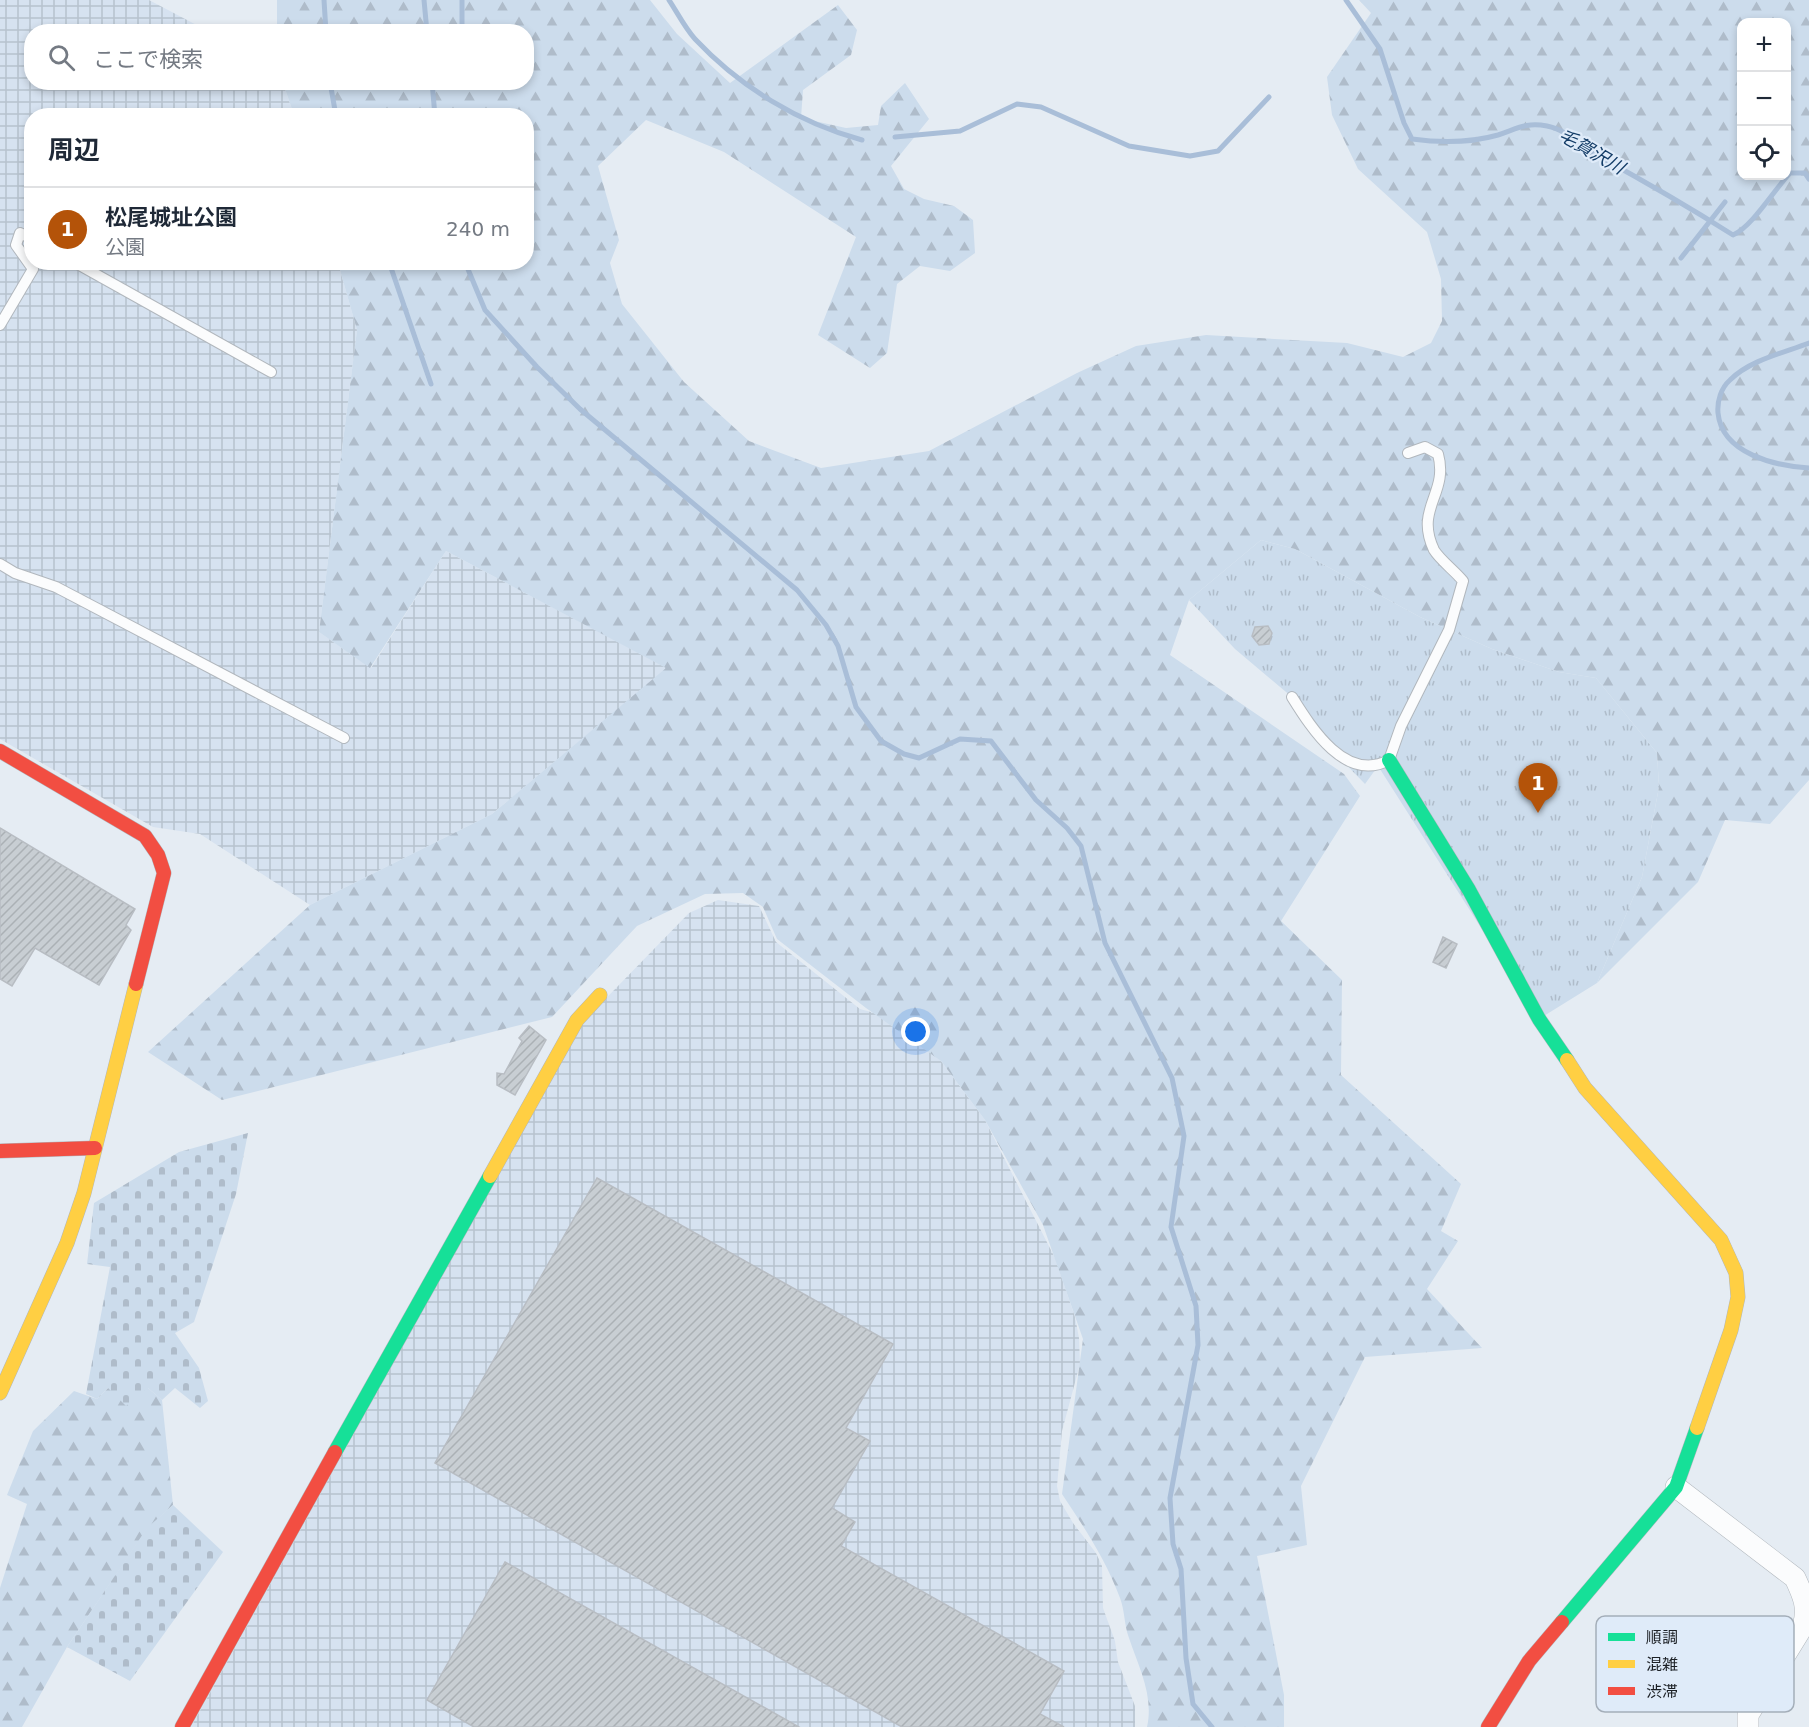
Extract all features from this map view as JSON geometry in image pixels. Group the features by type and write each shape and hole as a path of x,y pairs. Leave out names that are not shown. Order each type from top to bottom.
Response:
{"street":[{"path":"0,751 145,836 158,855 164,873 95,1148 68,1243 5,1365 0,1393"},
{"path":"1389,760 1469,890 1539,1019 1585,1088 1721,1240 1737,1273 1738,1297 1731,1330 1676,1487 1529,1661 1488,1727"},
{"path":"182,1727 577,1020 600,995"},
{"path":"0,1151 95,1148"},
{"path":"1676,1487 1795,1578 1804,1597 1808,1615 1794,1641"},
{"path":"1748,1727 1750,1712"}],"lane":[{"path":"24,235 20,233 16,245 24,256"},
{"path":"0,325 32,270"},
{"path":"88,270 271,372"},
{"path":"1292,697 1309,725 1331,749 1365,766 1378,766 1389,760 1401,726 1449,630 1463,581 1435,551 1427,524 1430,504 1441,483 1438,454 1425,447 1408,453"},
{"path":"0,564 15,573 56,587 344,738"}],"shaded area":[{"path":"0,0 149,0 195,24 24,24 24,90 285,90 292,108 24,108 24,270 340,270 357,330 319,632 371,668 446,551 667,668 492,814 310,905 200,834 153,827 0,739"},
{"path":"718,900 759,906 776,942 860,1009 878,1014 896,1024 941,1061 985,1120 1055,1258 1075,1317 1080,1364 1062,1431 1057,1486 1060,1501 1073,1523 1096,1553 1102,1566 1103,1608 1115,1641 1118,1662 1135,1706 1135,1727 191,1727 582,1023 689,913"}],"green space":[{"path":"277,0 650,0 677,34 730,83 838,5 857,30 851,55 803,90 801,118 846,128 878,125 881,106 905,83 929,119 891,166 904,189 924,199 954,206 973,220 975,253 950,271 920,266 897,284 887,353 870,368 818,335 856,237 724,152 646,120 598,166 619,240 610,263 622,304 684,382 749,441 821,468 929,451 1077,373 1136,346 1206,335 1347,343 1403,357 1431,343 1442,321 1441,279 1427,232 1358,169 1332,115 1327,77 1371,13 1359,0 1809,0 1809,780 1770,824 1725,820 1698,882 1597,983 1642,877 1659,787 1657,753 1596,678 1559,672 1492,649 1420,617 1295,549 1261,540 1189,600 1170,655 1344,774 1360,796 1281,921 1342,980 1341,1075 1461,1184 1441,1231 1458,1241 1427,1289 1482,1348 1365,1357 1301,1486 1307,1545 1257,1556 1284,1695 1284,1727 1147,1727 1149,1704 1147,1693 1127,1633 1120,1598 1101,1557 1062,1494 1083,1339 1043,1225 985,1120 941,1061 866,1008 777,939 763,907 743,893 705,894 637,926 552,1017 222,1100 148,1052 310,905 492,814 666,668 446,551 370,668 319,632 357,330 340,270 534,270 534,108 292,108 285,90 534,90 534,24 277,24"},
{"path":"1261,540 1295,549 1420,617 1492,649 1559,672 1596,678 1657,753 1659,787 1642,877 1597,983 1539,1019 1378,766 1365,784 1331,749 1292,697 1235,649 1189,600"},
{"path":"248,1133 236,1194 194,1322 175,1333 199,1368 208,1401 200,1408 175,1388 162,1400 148,1388 126,1406 108,1388 97,1399 86,1394 110,1267 87,1264 94,1203 179,1152"},
{"path":"108,1388 148,1388 162,1400 173,1505 147,1529 67,1647 22,1727 0,1727 0,1588 27,1504 7,1495 33,1431 74,1391 97,1399"},
{"path":"173,1505 223,1552 130,1681 67,1647 147,1528"}],"building":[{"path":"1268,626 1272,633 1269,644 1259,645 1252,636 1255,627"},
{"path":"0,828 135,909 126,925 131,930 99,985 35,948 12,986 0,979"},
{"path":"1443,937 1457,944 1446,968 1433,962"},
{"path":"529,1026 546,1040 515,1095 497,1085 497,1073 504,1074 522,1041 519,1038"},
{"path":"597,1178 893,1344 846,1428 870,1441 832,1508 855,1522 841,1546 1064,1671 1040,1714 1064,1727 902,1727 435,1463"},
{"path":"505,1562 799,1727 474,1727 427,1700"}],"waterway":[{"path":"324,0 326,24"},
{"path":"424,0 426,24"},
{"path":"462,0 462,24"},
{"path":"669,0 695,39 731,73 751,88 816,124 862,140"},
{"name":"毛賀沢川","path":"1346,0 1380,49 1404,123 1412,139 1466,141 1487,138 1527,126 1539,125 1554,128 1733,235 1748,224 1790,173 1805,173 1809,179"},
{"path":"331,90 335,108"},
{"path":"433,90 434,108"},
{"path":"895,137 960,131 1017,104 1041,107 1129,146 1190,156 1218,151 1269,97"},
{"path":"1681,258 1725,202"},
{"path":"392,270 431,384"},
{"path":"468,270 485,310 537,367 580,409 797,590 826,625 838,646 856,707 881,741 904,754 919,758 960,739 991,741 1036,800 1067,828 1081,846 1105,943 1172,1078 1184,1136 1171,1227 1196,1306 1198,1345 1170,1498 1173,1544 1181,1569 1186,1658 1193,1704 1212,1727"},
{"name":"毛賀沢川","path":"1809,343 1767,358 1738,373 1724,387 1718,408 1722,427 1729,439 1740,448 1767,461 1809,468"}],"traffic: fast":[{"path":"1389,760 1469,890 1539,1019 1567,1060"},
{"path":"335,1452 490,1176"},
{"path":"1562,1622 1676,1487 1697,1428"}],"traffic: slow":[{"path":"0,1393 67,1243 84,1193 136,984"},
{"path":"490,1176 577,1020 600,995"},
{"path":"1567,1060 1585,1088 1721,1240 1736,1273 1738,1297 1731,1330 1697,1428"}],"traffic: jam":[{"path":"0,751 145,836 158,855 164,873 136,984"},
{"path":"0,1151 95,1148"},
{"path":"182,1727 335,1452"},
{"path":"1488,1727 1529,1661 1562,1622"}],"place":[{"name":"松尾城址公園","path":"1538,813"}]}
